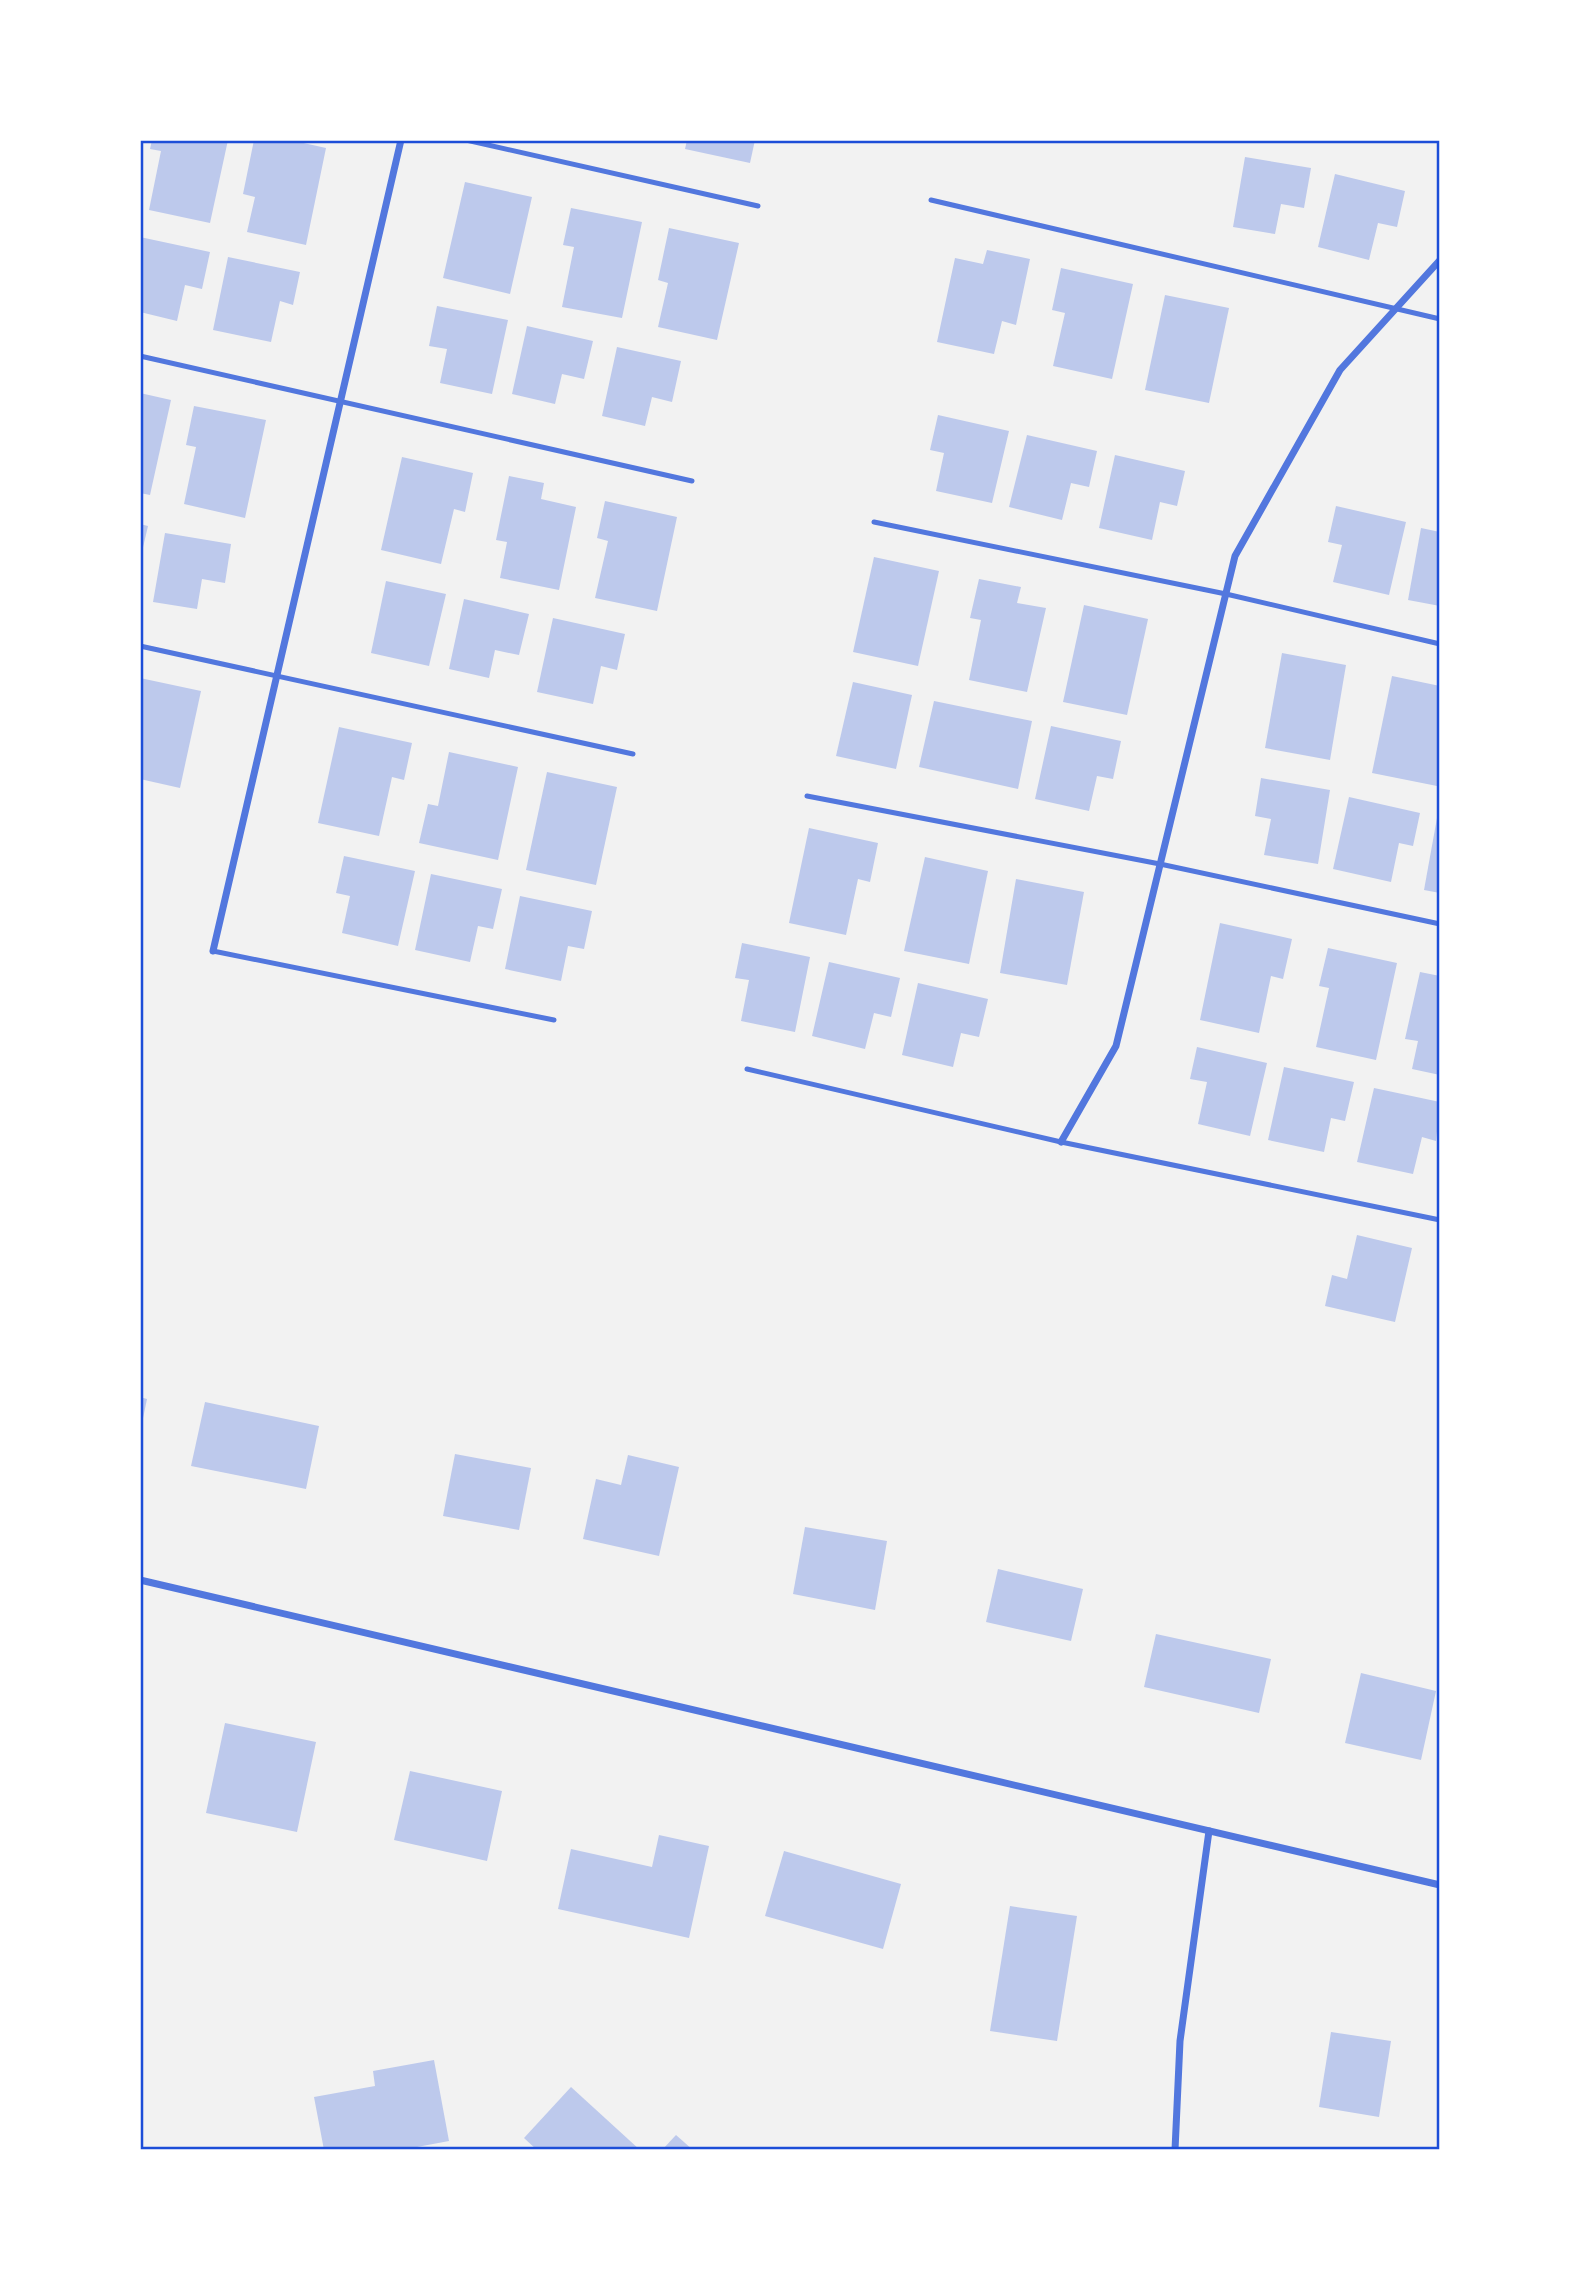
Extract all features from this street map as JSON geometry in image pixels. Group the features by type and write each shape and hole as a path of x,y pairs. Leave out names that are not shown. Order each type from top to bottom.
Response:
{"street":[{"path":"213,951 401,140"},
{"path":"1060,1142 1116,1046 1235,556 1340,370 1440,260"},
{"path":"140,1580 1440,1885"},
{"path":"1175,2150 1181,2041 1209,1830"}],"lane":[{"path":"466,140 758,206"},
{"path":"931,200 1440,319"},
{"path":"140,356 692,481"},
{"path":"874,523 1226,594 1440,644"},
{"path":"140,646 633,754"},
{"path":"807,796 1160,864 1440,924"},
{"path":"213,951 554,1020"},
{"path":"747,1069 1060,1142 1440,1220"}],"building":[{"path":"152,140 228,140 210,223 149,210 161,151 150,149"},
{"path":"254,140 290,140 326,148 306,245 247,232 255,197 243,194"},
{"path":"687,140 755,140 750,163 685,149"},
{"path":"1245,157 1311,168 1304,208 1281,204 1275,234 1233,227"},
{"path":"1335,174 1405,191 1397,227 1378,223 1369,260 1318,247"},
{"path":"465,182 532,197 510,294 443,278"},
{"path":"571,208 642,222 622,318 562,307 574,247 563,245"},
{"path":"669,228 739,243 717,340 658,327 668,283 658,280"},
{"path":"140,237 210,252 202,289 185,285 177,321 140,312"},
{"path":"987,250 1030,259 1016,325 1002,321 994,354 937,342 955,258 983,264"},
{"path":"228,257 300,272 293,305 280,301 271,342 213,330"},
{"path":"1061,268 1133,284 1112,379 1053,366 1065,313 1052,310"},
{"path":"1165,295 1229,308 1209,403 1145,390"},
{"path":"437,306 508,320 492,394 440,383 447,349 429,346"},
{"path":"527,326 593,341 584,379 562,374 555,404 512,394"},
{"path":"617,347 681,361 672,402 652,397 645,426 602,416"},
{"path":"140,393 171,400 150,495 140,493"},
{"path":"194,406 266,420 245,518 184,504 196,447 186,445"},
{"path":"938,415 1009,431 992,503 936,491 944,453 930,450"},
{"path":"1027,435 1097,451 1089,487 1071,483 1062,520 1009,507"},
{"path":"1115,455 1185,471 1177,506 1160,502 1152,540 1099,528"},
{"path":"402,457 473,473 465,512 454,509 441,564 381,550"},
{"path":"509,476 544,483 541,499 576,507 559,590 500,578 507,542 496,540"},
{"path":"605,501 677,517 657,611 595,598 608,541 597,538"},
{"path":"1336,506 1406,522 1389,595 1333,582 1342,545 1328,542"},
{"path":"140,524 148,526 141,556 140,556"},
{"path":"1421,528 1440,532 1440,606 1408,600"},
{"path":"165,533 231,544 225,583 202,579 197,609 153,602"},
{"path":"874,557 939,571 918,666 853,652"},
{"path":"979,579 1021,587 1017,603 1046,608 1027,692 969,680 981,620 970,618"},
{"path":"386,581 446,594 429,666 371,653"},
{"path":"464,599 529,614 519,655 495,650 489,678 449,669"},
{"path":"1084,605 1148,619 1127,715 1063,702"},
{"path":"553,618 625,634 617,670 601,666 593,704 537,692"},
{"path":"1282,653 1346,665 1330,760 1265,748"},
{"path":"1392,676 1440,686 1440,770 1437,786 1372,773"},
{"path":"140,678 201,691 180,788 140,779"},
{"path":"853,682 912,695 896,769 836,756"},
{"path":"934,701 1032,721 1018,789 919,767"},
{"path":"1051,726 1121,741 1113,779 1097,776 1089,811 1035,799"},
{"path":"339,727 412,743 404,780 392,777 379,836 318,823"},
{"path":"449,752 518,767 498,860 419,843 428,804 438,806"},
{"path":"547,772 617,787 596,885 526,870"},
{"path":"1261,778 1330,790 1318,864 1264,855 1271,819 1255,816"},
{"path":"1349,797 1420,813 1413,846 1399,843 1391,882 1333,869"},
{"path":"1437,818 1440,818 1440,893 1424,890"},
{"path":"809,828 878,843 870,882 858,879 846,935 789,923"},
{"path":"344,856 415,871 398,946 342,933 350,896 336,893"},
{"path":"925,857 988,871 969,964 904,951"},
{"path":"431,874 502,889 493,929 478,926 470,962 415,950"},
{"path":"1016,879 1084,892 1067,985 1000,973"},
{"path":"520,896 592,911 584,949 568,946 561,981 505,969"},
{"path":"1220,923 1292,939 1283,979 1271,976 1259,1033 1200,1020"},
{"path":"742,943 810,957 795,1032 741,1021 749,980 735,978"},
{"path":"1328,948 1397,963 1376,1060 1316,1047 1329,988 1319,986"},
{"path":"829,962 900,978 891,1017 874,1013 865,1049 812,1036"},
{"path":"1420,972 1440,976 1440,1075 1412,1069 1418,1041 1405,1039"},
{"path":"918,983 988,999 979,1037 961,1033 953,1067 902,1055"},
{"path":"1197,1047 1267,1063 1250,1136 1198,1124 1207,1082 1190,1079"},
{"path":"1284,1067 1354,1082 1345,1121 1331,1118 1324,1152 1268,1140"},
{"path":"1374,1088 1440,1102 1436,1141 1422,1137 1413,1174 1357,1162"},
{"path":"1357,1235 1412,1248 1395,1322 1325,1306 1332,1275 1347,1279"},
{"path":"140,1397 147,1399 141,1428 140,1428"},
{"path":"205,1402 319,1426 306,1489 191,1466"},
{"path":"455,1454 531,1468 519,1530 443,1516"},
{"path":"628,1455 679,1467 659,1556 583,1539 596,1479 621,1485"},
{"path":"805,1527 887,1541 875,1610 793,1594"},
{"path":"998,1569 1083,1589 1071,1641 986,1622"},
{"path":"1156,1634 1271,1659 1259,1713 1144,1687"},
{"path":"1361,1673 1436,1691 1421,1760 1345,1743"},
{"path":"225,1723 316,1742 297,1832 206,1813"},
{"path":"410,1771 502,1791 487,1861 394,1840"},
{"path":"659,1835 709,1846 689,1938 558,1909 571,1849 652,1867"},
{"path":"784,1851 901,1884 883,1949 765,1916"},
{"path":"1010,1906 1077,1916 1057,2041 990,2031"},
{"path":"1331,2032 1391,2041 1379,2117 1319,2107"},
{"path":"434,2060 449,2141 401,2150 324,2150 314,2097 375,2086 373,2071"},
{"path":"571,2087 640,2150 537,2150 524,2138"},
{"path":"676,2135 693,2150 662,2150"}]}
